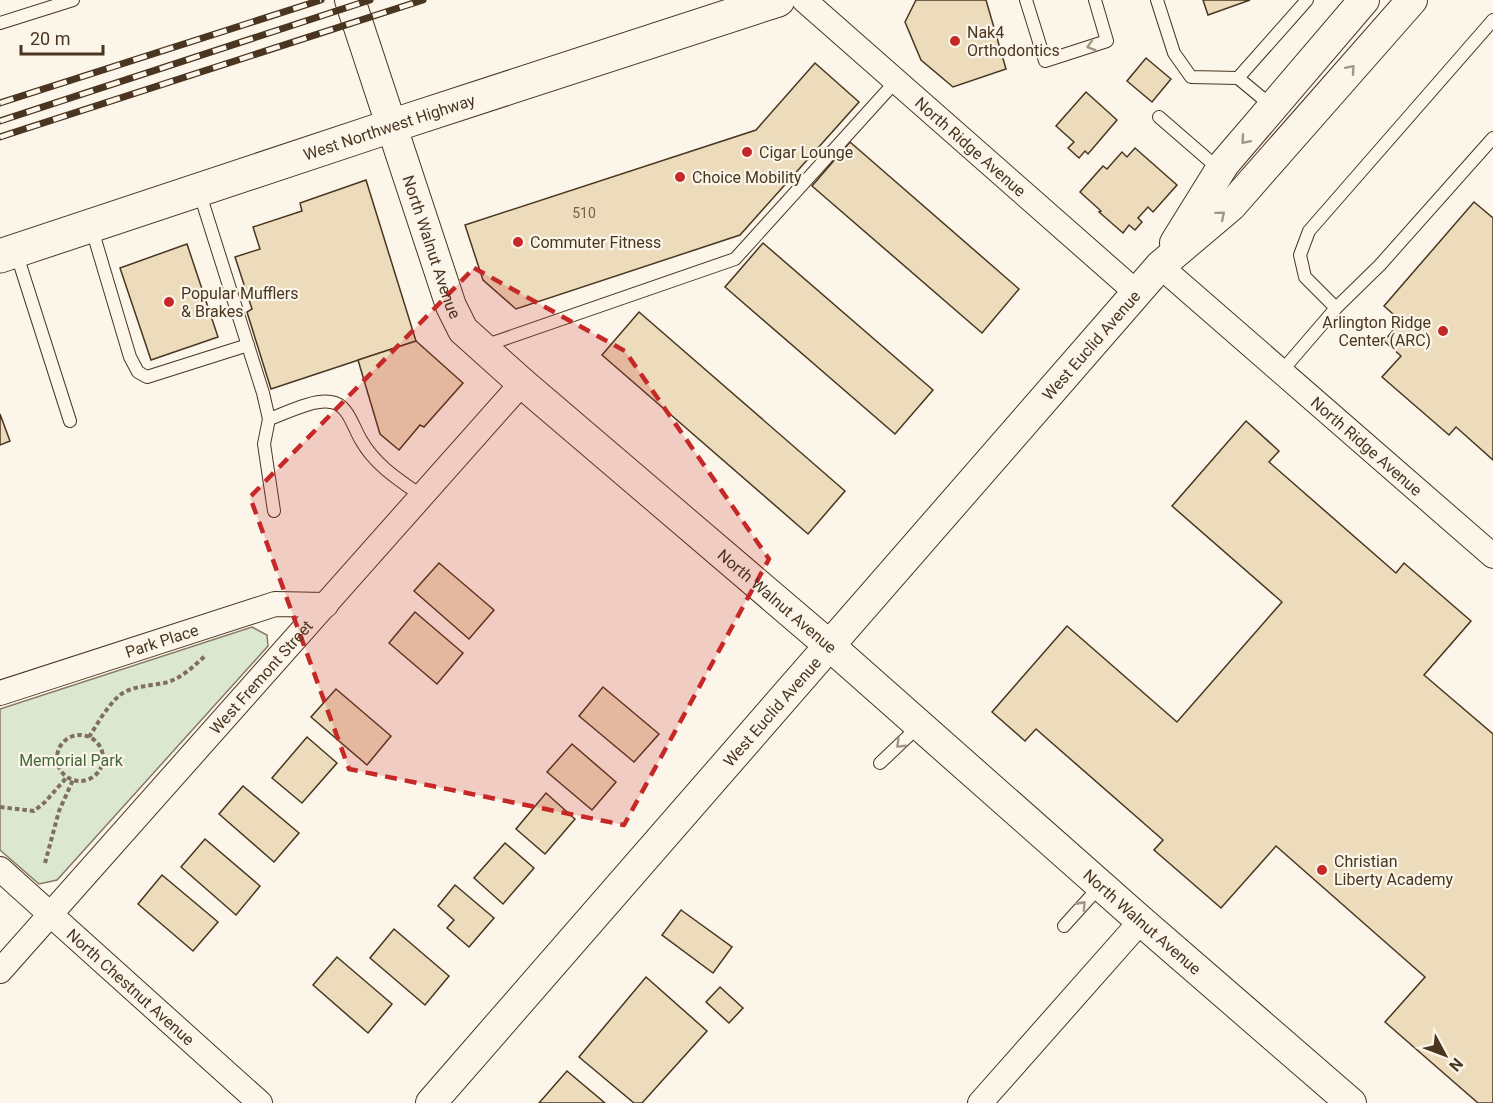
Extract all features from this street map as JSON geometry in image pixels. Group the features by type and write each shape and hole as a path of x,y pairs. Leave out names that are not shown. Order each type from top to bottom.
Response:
{"main road":[{"name":"West Northwest Highway","path":"8,254 778,0"}],"street":[{"name":"North Walnut Avenue","path":"350,0 451,306 463,330 830,646 1351,1103"},
{"name":"North Ridge Avenue","path":"804,0 1137,292"},
{"name":"West Euclid Avenue","path":"1160,266 1220,170 1364,0"},
{"name":"West Euclid Avenue","path":"431,1103 1160,266 1231,206 1412,0"},
{"name":"North Ridge Avenue","path":"1160,266 1493,556"},
{"name":"West Fremont Street","path":"0,971 522,382"},
{"name":"Park Place","path":"0,693 275,604 326,605"},
{"name":"North Chestnut Avenue","path":"0,869 261,1103"},
{"path":"980,1103 1141,921"}],"lane":[{"path":"0,23 73,0"},
{"path":"1026,0 1045,61 1107,40 1095,0"},
{"path":"1157,0 1173,53 1191,77 1238,78 1273,107"},
{"path":"1238,78 1297,5 1307,0"},
{"path":"1335,308 1305,277 1300,255 1309,231 1491,26"},
{"path":"482,347 735,259 896,81"},
{"path":"1159,117 1220,170"},
{"path":"1281,372 1335,308 1380,265 1493,138"},
{"path":"198,190 263,393 269,419 264,444 274,511"},
{"path":"91,226 130,357 138,372 147,377 248,345"},
{"path":"8,254 70,421"},
{"path":"269,419 320,401 334,402 345,410 362,442 378,464 422,496"},
{"path":"880,763 920,726"},
{"path":"1064,926 1101,885"}],"path":[{"path":"89,736 120,694 184,675 207,654"},
{"path":"74,735 89,736 101,747 103,762 100,770 96,776 88,780 73,780 67,777 58,765 58,750 68,738 74,735"},
{"path":"0,807 34,811 67,777"},
{"path":"45,863 58,811 73,780"}],"highlighted area":[{"path":"474,268 625,351 769,559 624,825 349,769 250,497"}],"green space":[{"name":"Memorial Park","path":"252,627 267,635 268,646 57,880 39,884 0,850 0,709"}],"building":[{"name":"Nak4 Orthodontics","path":"916,0 986,0 1006,69 953,87 921,60 905,22"},
{"path":"1203,0 1250,0 1208,15"},
{"path":"1146,58 1171,79 1152,102 1127,81"},
{"path":"815,63 859,102 740,235 516,309 483,280 465,225 756,130"},
{"path":"1086,92 1117,120 1088,154 1085,151 1079,158 1068,148 1074,142 1056,126"},
{"path":"850,142 1019,289 982,333 812,186"},
{"path":"1135,148 1177,185 1153,212 1148,207 1138,218 1142,222 1135,230 1129,225 1123,233 1080,192 1103,166 1107,169 1122,152 1127,157"},
{"path":"366,180 416,341 271,389 247,312 252,309 235,257 260,249 253,227 302,211 300,203"},
{"name":"Arlington Ridge Center (ARC)","path":"1474,202 1493,218 1493,460 1456,427 1449,435 1382,377 1401,356 1384,341 1401,321 1384,306"},
{"path":"763,243 933,390 895,434 725,287"},
{"name":"Popular Mufflers & Brakes","path":"187,244 218,337 151,360 120,268"},
{"path":"639,312 845,491 808,534 602,355"},
{"path":"416,341 463,383 424,427 420,425 399,450 380,434 358,360"},
{"path":"0,414 10,441 0,445"},
{"path":"1246,421 1279,451 1269,462 1396,573 1404,563 1471,621 1424,675 1493,734 1493,1103 1478,1103 1385,1022 1425,977 1276,846 1221,908 1154,850 1163,840 1036,729 1025,741 992,712 1067,626 1177,722 1282,602 1172,506"},
{"path":"439,563 494,610 469,639 414,591"},
{"path":"415,612 463,653 437,684 389,643"},
{"path":"603,687 659,734 634,762 579,716"},
{"path":"336,689 391,736 367,765 311,717"},
{"path":"307,737 337,763 302,803 272,778"},
{"path":"572,744 616,782 592,810 547,772"},
{"path":"243,786 299,833 274,862 219,814"},
{"path":"546,793 575,819 545,854 516,829"},
{"path":"205,839 260,886 236,915 181,867"},
{"path":"505,843 534,868 503,904 474,878"},
{"path":"162,875 218,922 193,951 138,904"},
{"path":"455,885 494,918 469,947 447,928 454,920 438,906"},
{"path":"681,910 732,947 713,973 662,935"},
{"path":"394,929 449,976 425,1005 370,958"},
{"path":"337,957 392,1004 368,1033 313,985"},
{"path":"646,977 707,1031 642,1103 634,1103 579,1057"},
{"path":"720,987 743,1008 729,1023 706,1002"},
{"path":"567,1071 605,1103 539,1103"}],"railway":[{"path":"0,103 321,0"},
{"path":"0,121 370,0"},
{"path":"0,137 423,0"}],"place":[{"name":"Nak4 Orthodontics","path":"955,41"},
{"name":"Cigar Lounge","path":"747,152"},
{"name":"Choice Mobility","path":"680,177"},
{"name":"Commuter Fitness","path":"518,242"},
{"name":"Popular Mufflers & Brakes","path":"169,302"},
{"name":"Arlington Ridge Center (ARC)","path":"1443,331"},
{"name":"Christian Liberty Academy","path":"1322,870"}]}
